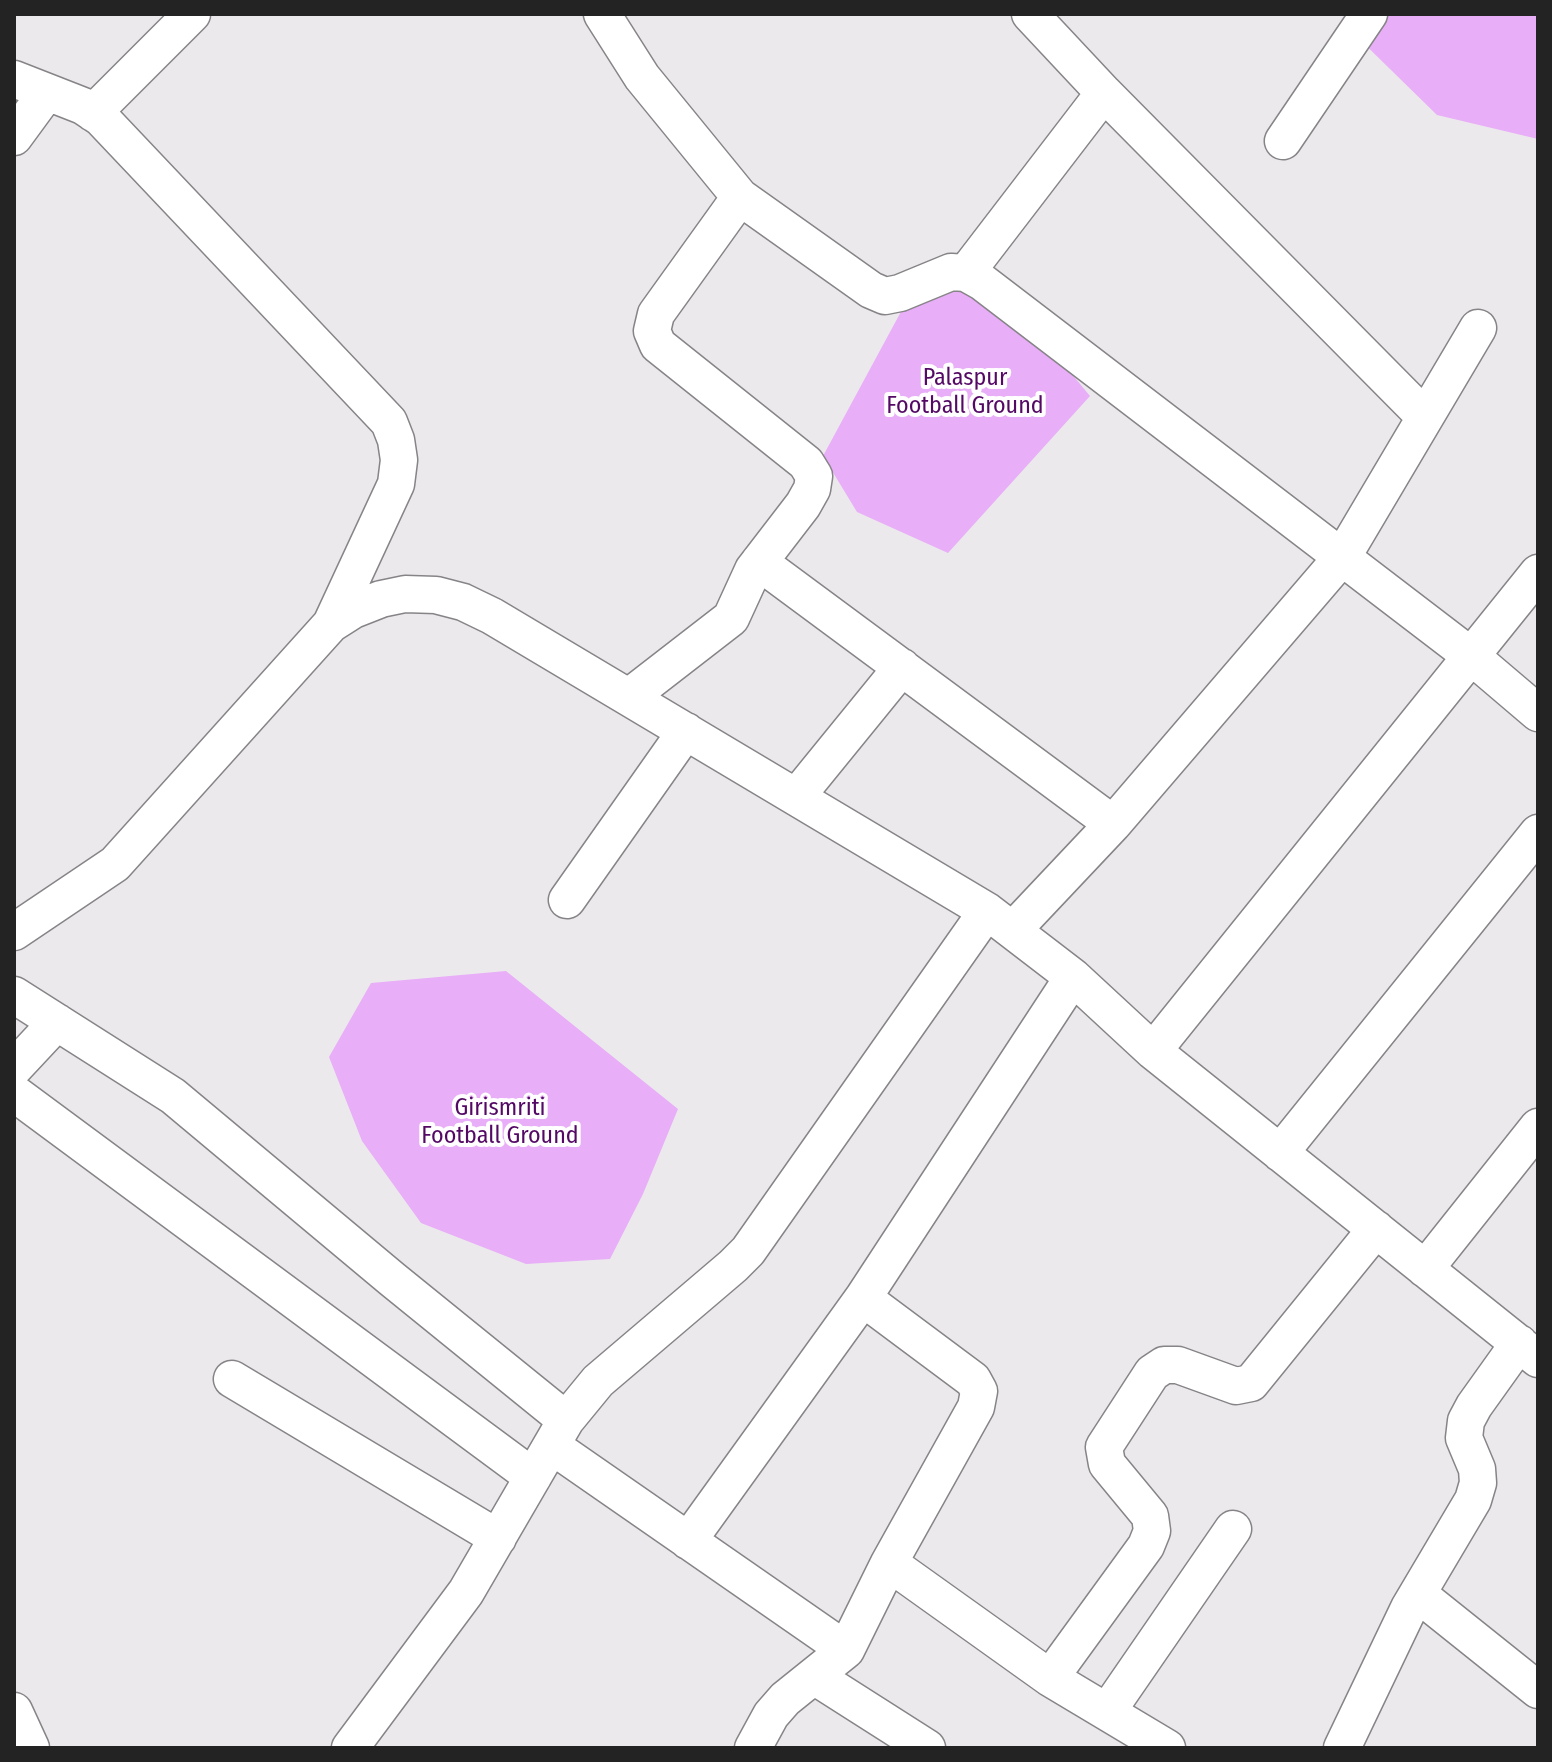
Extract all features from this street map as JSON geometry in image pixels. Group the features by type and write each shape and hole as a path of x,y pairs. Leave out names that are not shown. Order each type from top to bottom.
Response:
{"street":[{"path":"93,113 192,14"},
{"path":"602,14 642,77 740,197 871,290 885,296 951,272 966,273 982,282 1343,556 1538,713"},
{"path":"1030,14 1104,93 1425,417"},
{"path":"1283,141 1369,14"},
{"path":"14,137 30,85 101,118 389,422 399,460 396,484 331,624"},
{"path":"966,273 1104,93"},
{"path":"629,697 731,618 741,601 744,585 812,489 814,476 806,463 658,345 652,331 656,314 740,197"},
{"path":"350,1748 466,1592 559,1433 598,1381 748,1251 1000,920 1113,824 1343,556 1478,328"},
{"path":"759,562 1113,824"},
{"path":"1153,1051 1538,573"},
{"path":"14,932 115,864 331,624 353,610 405,594 436,595 463,602 492,616 1000,920 1073,977 1153,1051 1528,1351 1474,1406 1466,1421 1464,1438 1477,1469 1478,1483 1473,1500 1418,1594 1342,1748"},
{"path":"797,796 902,667"},
{"path":"567,900 686,731"},
{"path":"1280,1153 1538,833"},
{"path":"688,1541 863,1298 1073,977"},
{"path":"14,995 173,1096 392,1279 559,1433 688,1541 846,1650"},
{"path":"14,1068 57,1022"},
{"path":"14,1093 533,1477"},
{"path":"1425,1269 1538,1127"},
{"path":"1050,1678 1146,1546 1152,1531 1150,1516 1107,1464 1104,1447 1152,1373 1164,1365 1178,1365 1236,1386 1251,1383 1376,1229"},
{"path":"753,1748 771,1715 785,1699 846,1650 889,1563 976,1407 979,1391 973,1380 863,1298"},
{"path":"232,1379 498,1538"},
{"path":"1107,1712 1233,1529"},
{"path":"889,1563 1050,1678 1167,1748"},
{"path":"1418,1594 1538,1690"},
{"path":"814,1676 927,1748"},
{"path":"14,1711 31,1748"}],"green space":[{"path":"1353,14 1538,14 1538,139 1437,115 1344,24"},
{"name":"Palaspur Football Ground","path":"917,282 1008,297 1090,396 948,553 857,512 823,456"},
{"name":"Girismriti Football Ground","path":"506,971 678,1109 643,1194 610,1259 526,1264 421,1223 362,1141 329,1057 371,983"}]}
